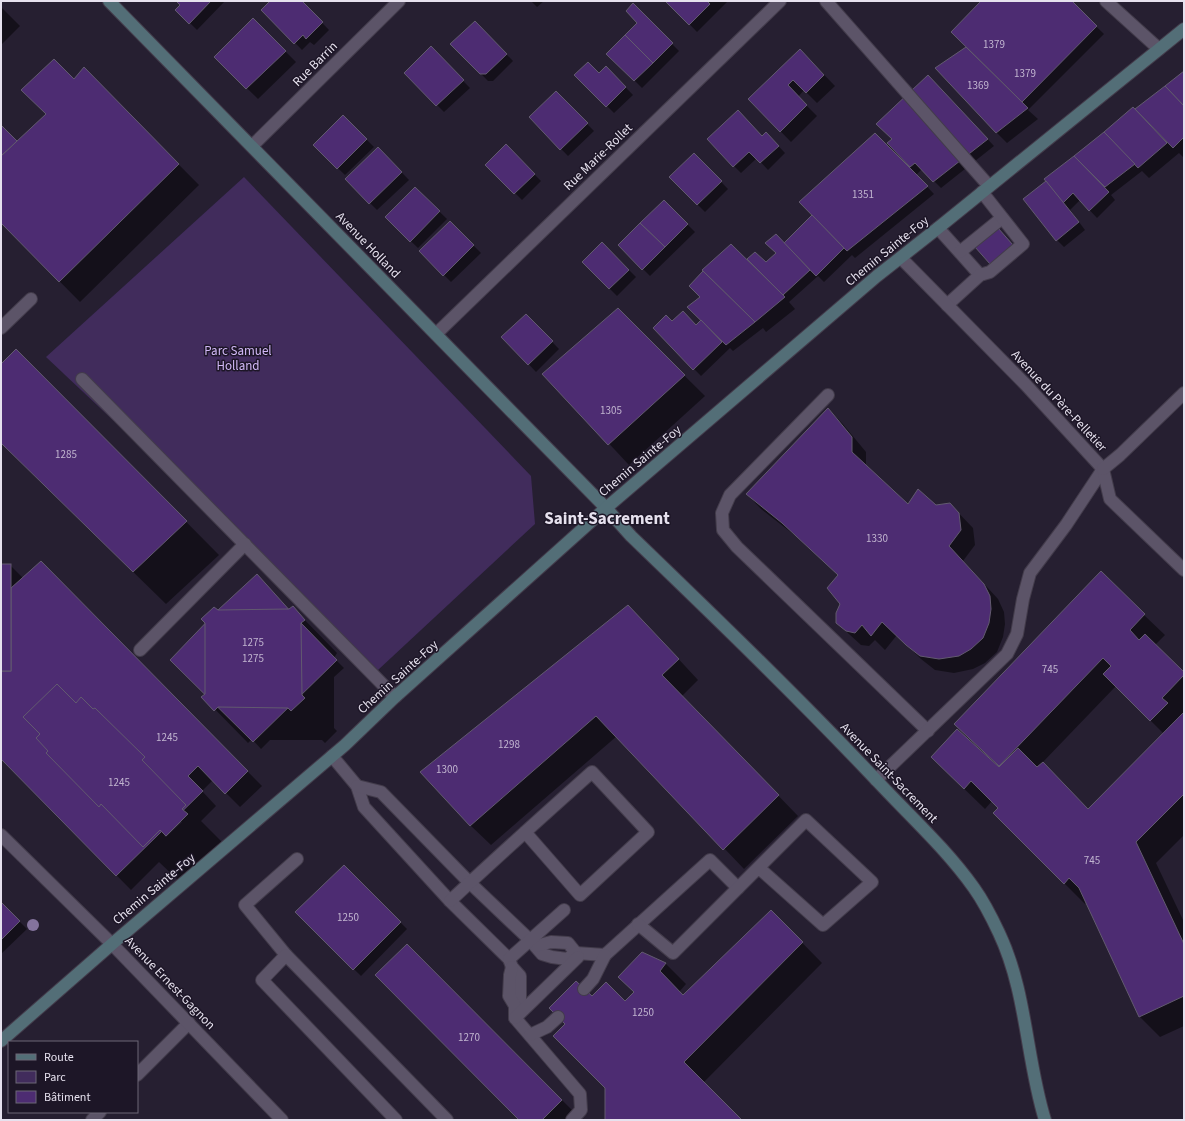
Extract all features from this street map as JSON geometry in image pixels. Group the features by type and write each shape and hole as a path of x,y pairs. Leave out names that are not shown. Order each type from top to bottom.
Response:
{"main road":[{"name":"Avenue Holland","path":"109,1 606,508"},
{"name":"Chemin Sainte-Foy","path":"1,1041 332,756 606,508 877,276 1184,29"},
{"name":"Avenue Saint-Sacrement","path":"606,508 631,536 839,740 947,855 974,888 989,912 1011,962 1045,1120"}],"street":[{"name":"Rue Barrin","path":"252,146 399,1"},
{"name":"Rue Marie-Rollet","path":"436,334 780,1"},
{"path":"826,1 985,189 1002,218 1023,244 990,272 980,275 947,305"},
{"path":"1106,1 1159,49"},
{"path":"960,252 1002,218"},
{"path":"938,228 980,275"},
{"name":"Avenue du Père-Pelletier","path":"900,258 1026,385 1103,469 1110,499 1184,570"},
{"path":"1,328 31,299"},
{"path":"82,379 396,697"},
{"path":"876,780 1007,654 1017,634 1023,598 1030,573 1066,525 1103,469 1120,455 1184,393"},
{"path":"828,395 730,495 722,513 723,530 737,547 928,731"},
{"path":"140,650 245,544"},
{"path":"332,756 357,786 364,807 450,901 511,963 520,976 520,999 515,1012"},
{"path":"450,901 525,832 592,772 648,832 580,895 525,832"},
{"path":"357,786 381,792 533,943 550,942 568,944 579,953 605,955"},
{"path":"638,924 673,953 806,820 872,882 823,925 759,868"},
{"name":"Avenue Ernest-Gagnon","path":"1,835 112,944 282,1120"},
{"path":"297,859 245,905 286,955 446,1120"},
{"path":"584,989 593,979 605,955 710,860 738,888"},
{"path":"511,963 533,943 564,910"},
{"path":"515,1012 579,953"},
{"path":"286,955 262,980 396,1120"},
{"path":"515,1012 530,1035 580,1094 581,1110 572,1120"},
{"path":"530,1035 547,1027 558,1017"},
{"path":"138,1074 189,1023"}],"green space":[{"name":"Parc Samuel Holland","path":"244,177 531,476 535,524 378,670 46,357"}],"building":[{"path":"176,1 211,1 189,24 175,10 180,5"},
{"path":"270,1 302,1 323,22 306,39 303,35 294,44 261,10"},
{"path":"665,1 707,1 710,4 689,25"},
{"path":"981,1 1072,1 1097,26 1022,102 951,32"},
{"path":"633,3 673,43 653,63 625,35 637,23 626,11"},
{"path":"253,18 286,51 246,89 214,57"},
{"path":"475,21 507,54 486,74 480,74 450,44"},
{"path":"625,35 653,63 634,81 606,54"},
{"path":"431,46 464,80 436,106 404,73"},
{"path":"966,47 1028,108 996,133 935,68"},
{"path":"800,49 824,75 806,93 793,80 788,85 807,105 780,132 748,99"},
{"path":"54,59 74,79 84,67 179,164 59,282 1,223 1,156 46,114 21,90"},
{"path":"588,62 599,73 606,66 626,87 606,107 574,75"},
{"path":"1184,71 1184,106 1165,86"},
{"path":"928,75 988,139 933,182 915,163 910,167 887,143 892,139 876,124"},
{"path":"1165,86 1184,106 1184,137 1173,148 1135,109"},
{"path":"556,91 588,123 560,150 529,117"},
{"path":"1133,107 1167,143 1138,168 1104,132"},
{"path":"738,110 762,136 766,132 779,146 760,163 749,152 733,167 707,139"},
{"path":"343,115 367,139 337,169 313,145"},
{"path":"1,125 17,141 1,156"},
{"path":"1104,132 1135,164 1105,187 1074,156"},
{"path":"875,133 928,186 847,251 799,202"},
{"path":"506,144 535,174 514,194 485,165"},
{"path":"378,147 402,172 369,204 345,179"},
{"path":"694,153 722,181 697,205 669,177"},
{"path":"1074,156 1109,192 1089,211 1073,193 1063,203 1044,179"},
{"path":"1046,181 1079,222 1056,241 1023,199"},
{"path":"415,187 440,211 410,242 385,217"},
{"path":"664,200 688,224 665,247 640,223"},
{"path":"812,215 844,248 816,276 784,243"},
{"path":"450,221 474,245 443,276 419,251"},
{"path":"640,223 665,247 642,270 618,245"},
{"path":"998,228 1013,245 990,264 975,247"},
{"path":"776,234 810,270 783,295 747,259 755,252 766,262 776,253 765,243"},
{"path":"602,242 629,270 609,289 582,262"},
{"path":"731,244 785,297 755,322 702,270"},
{"path":"703,271 755,322 726,345 687,307 700,297 689,286"},
{"path":"618,308 685,375 608,445 542,374"},
{"path":"683,311 696,325 701,320 722,342 693,370 653,328 666,315 672,321"},
{"path":"526,314 553,341 528,365 501,337"},
{"path":"16,349 187,521 133,572 1,443 1,364"},
{"path":"828,408 852,437 852,452 908,504 918,489 936,505 950,503 959,513 961,530 949,546 984,584 990,596 991,609 989,623 983,638 971,649 959,656 939,659 920,656 882,622 871,636 862,625 855,633 846,631 836,623 836,613 840,604 827,588 838,575 782,523 746,494"},
{"path":"41,561 248,771 225,794 198,766 188,776 203,791 116,876 1,759 1,671 11,671 11,588"},
{"path":"1,564 11,564 11,671 1,671"},
{"path":"1101,571 1145,614 1130,630 1139,640 1145,634 1184,672 1184,675 1162,698 1168,703 1150,721 1103,674 1111,666 1103,658 999,766 954,724"},
{"path":"257,574 337,660 253,742 170,660 218,610"},
{"path":"628,605 679,659 662,675 779,795 723,850 596,716 470,826 420,772"},
{"path":"293,606 305,620 301,623 302,695 305,698 291,711 288,708 218,707 214,711 201,697 205,694 205,623 201,619 214,607 218,610 289,609"},
{"path":"57,684 76,703 81,697 93,709 95,708 145,757 142,760 186,805 182,809 188,814 166,836 160,830 143,847 101,804 99,807 46,753 48,751 36,738 40,734 23,717"},
{"path":"1184,712 1184,794 1136,842 1184,944 1184,996 1139,1017 1079,888 1069,878 1064,884 993,813 998,808 971,781 964,789 931,757 957,729 999,767 1018,748 1037,767 1043,762 1088,809"},
{"path":"344,865 401,922 353,970 295,912"},
{"path":"1,902 20,921 1,940"},
{"path":"771,910 803,942 684,1062 742,1120 605,1120 605,1088 553,1036 565,1024 549,1008 576,981 592,996 606,982 625,1001 634,992 618,977 642,952 666,963 660,971 683,995"},
{"path":"407,944 562,1100 542,1120 519,1120 375,975"}],"district":[{"name":"Saint-Sacrement","path":"607,519"}]}
